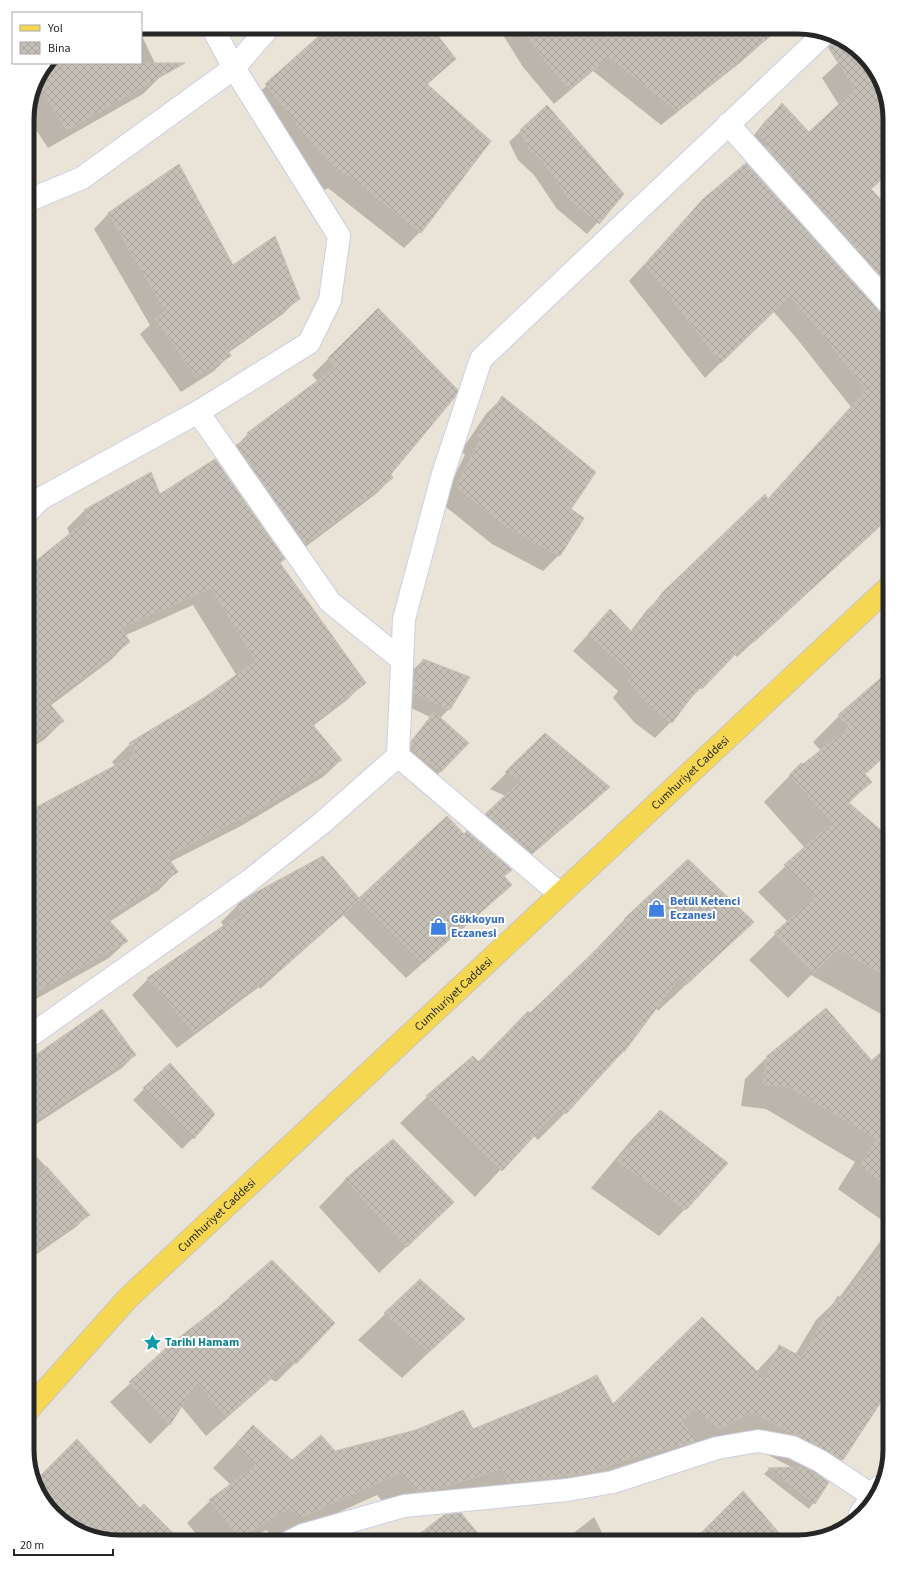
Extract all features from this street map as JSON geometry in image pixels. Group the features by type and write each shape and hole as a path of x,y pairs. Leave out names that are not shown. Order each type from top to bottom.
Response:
{"main road":[{"name":"Cumhuriyet Caddesi","path":"34,1403 128,1298 883,593"}],"street":[{"path":"34,505 40,499 198,412 309,343 330,300 339,236 234,68 216,34"},
{"path":"34,198 82,178 234,68 263,34"},
{"path":"34,1033 248,881 322,822 398,756 404,619 442,477 481,360 820,38"},
{"path":"728,124 883,297"},
{"path":"198,412 330,602 402,660"},
{"path":"398,756 560,894"},
{"path":"303,1535 404,1506 567,1490 613,1482 717,1448 758,1441 792,1447 873,1490"}],"building":[{"path":"321,34 436,34 456,59 427,84 491,141 421,233 344,172 342,175 307,137 265,84"},
{"path":"526,34 594,34 600,44 609,34 773,34 677,111 609,57 569,90 538,52"},
{"path":"833,42 836,43 845,48 862,63 874,81 881,102 883,113 883,178 871,189 883,202 883,278 765,146 767,144 757,133 782,103 809,132 855,89 828,47"},
{"path":"185,63 67,130 40,87 48,72 55,64"},
{"path":"547,105 624,194 599,224 568,198 545,164 529,149 520,130"},
{"path":"746,163 883,314 883,523 754,642 750,639 702,689 699,687 672,723 651,708 628,681 633,675 588,634 610,609 633,633 662,593 765,494 768,499 866,390 790,296 721,363 645,264 703,199"},
{"path":"179,164 233,265 275,236 300,299 228,350 231,356 196,377 155,318 166,312 108,213"},
{"path":"378,308 458,390 455,397 391,474 393,478 305,544 236,445 250,437 247,433 336,367 328,358"},
{"path":"502,396 596,472 571,509 584,518 560,556 508,528 456,487 481,438 477,435"},
{"path":"215,459 285,559 280,563 366,683 312,724 342,760 259,809 167,856 178,872 107,918 128,941 34,993 34,808 135,755 129,743 205,697 256,661 211,588 121,628 130,642 49,703 64,721 34,742 34,562 88,519 84,510 151,472 160,494"},
{"path":"423,659 470,677 450,710 413,693 414,682"},
{"path":"883,676 883,757 865,774 872,782 848,802 883,832 883,974 838,949 814,973 774,933 815,897 784,865 826,828 835,825 789,775 801,763 803,764 850,727 838,715"},
{"path":"434,712 469,743 441,772 411,748 411,742"},
{"path":"545,733 610,787 532,853 485,814 522,780 505,772"},
{"path":"447,816 464,834 467,831 512,870 504,876 512,885 423,963 360,900 277,973 276,971 194,1032 147,978 223,926 242,915 237,905 251,895 323,856 359,898"},
{"path":"688,859 754,922 686,985 679,978 624,1052 623,1051 566,1114 560,1108 502,1171 426,1096 473,1056 479,1062 528,1011 530,1013 626,921 624,919"},
{"path":"826,1008 873,1062 883,1050 883,1182 860,1166 877,1139 789,1087 763,1084 767,1056"},
{"path":"102,1009 136,1055 34,1121 34,1056"},
{"path":"170,1063 215,1114 194,1139 143,1088"},
{"path":"660,1110 728,1163 686,1210 617,1161"},
{"path":"393,1139 454,1202 407,1247 345,1179"},
{"path":"46,1166 90,1215 34,1253 34,1182"},
{"path":"883,1246 883,1399 843,1460 752,1412 720,1429 694,1409 682,1422 698,1441 645,1454 582,1474 508,1482 502,1469 434,1490 417,1492 400,1473 300,1518 289,1508 243,1535 238,1535 209,1500 256,1465 235,1445 253,1425 292,1460 321,1435 335,1451 416,1430 463,1410 473,1429 561,1393 597,1375 613,1404 702,1317 765,1379 779,1345 802,1357 838,1296 842,1299"},
{"path":"272,1260 335,1323 296,1364 291,1360 226,1417 197,1382 170,1425 129,1382 167,1347 230,1298 229,1297"},
{"path":"420,1279 465,1319 429,1352 384,1313"},
{"path":"77,1439 140,1508 144,1504 175,1535 113,1535 81,1526 72,1521 55,1506 43,1488 39,1477"},
{"path":"803,1467 829,1482 815,1504 768,1468"},
{"path":"743,1491 781,1535 699,1535"},
{"path":"461,1513 479,1535 418,1535 444,1515"}],"place":[{"name":"Betül Ketenci Eczanesi","path":"657,908"},
{"name":"Gökkoyun Eczanesi","path":"438,926"},
{"name":"Tarihi Hamam","path":"152,1342"}]}
